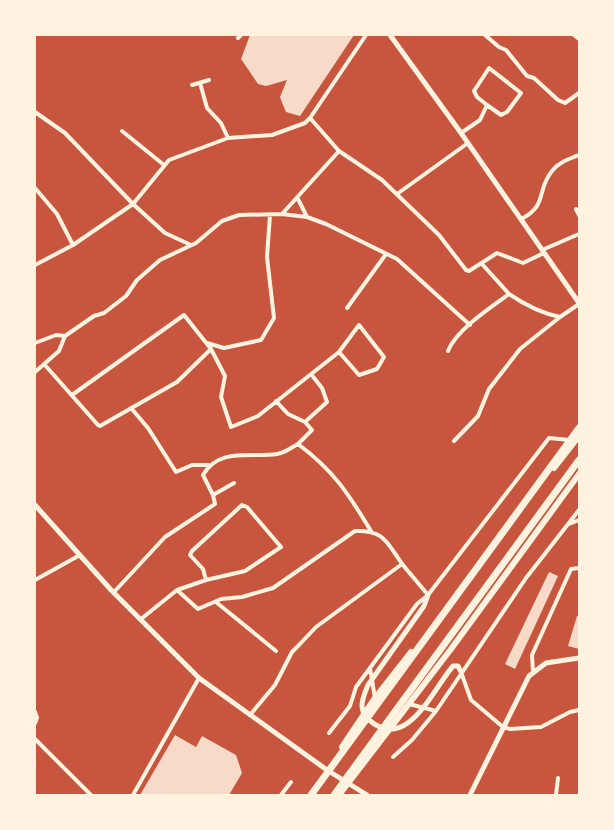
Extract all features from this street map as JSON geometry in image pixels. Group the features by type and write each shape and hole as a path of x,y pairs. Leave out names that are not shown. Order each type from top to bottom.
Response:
{"highway":[{"path":"309,795 579,428"},
{"path":"309,795 375,698 577,438"},
{"path":"334,795 579,460"},
{"path":"339,795 409,704 579,474"}],"street":[{"path":"35,265 73,245 133,204 169,160 228,138 272,135 310,118 366,35"},
{"path":"390,35 461,133 579,304 520,350 489,389 478,416 454,440"},
{"path":"485,35 498,47 506,50 527,76 534,78 558,100 565,103 579,93"},
{"path":"574,35 579,40"},
{"path":"489,68 521,93 507,112 501,115 487,105 477,98 474,91 489,68"},
{"path":"192,86 209,80"},
{"path":"200,83 207,108 221,123 228,138"},
{"path":"461,133 480,120 487,105"},
{"path":"35,112 65,133 133,204 165,233 191,245"},
{"path":"310,118 339,151 382,180 397,194 439,235 466,270 469,271 482,264 497,253 523,263 579,234"},
{"path":"122,131 164,164"},
{"path":"397,194 468,143"},
{"path":"282,214 298,199 339,151"},
{"path":"521,219 531,214 538,207 552,171 561,162 579,155"},
{"path":"35,188 57,214 73,245"},
{"path":"35,196 39,192"},
{"path":"298,199 307,217"},
{"path":"576,209 579,215"},
{"path":"35,372 59,351 65,336 94,316 104,313 126,296 137,280 160,260 191,245 222,221 239,215 282,214 307,217 326,224 402,263 470,325"},
{"path":"206,342 224,348 261,340 272,324 274,318 267,257 270,215"},
{"path":"347,308 386,254"},
{"path":"482,264 509,294 527,306 547,315 560,317"},
{"path":"448,351 451,342 486,311 509,294"},
{"path":"72,395 184,315 211,348 225,376 221,397 231,427 258,416 339,352 359,325 384,357 377,369 359,375 339,352"},
{"path":"35,343 56,335 65,336"},
{"path":"44,364 100,426 177,382 211,348"},
{"path":"304,422 327,402 322,388 311,374"},
{"path":"114,592 166,536 215,504 213,495 203,475 208,465 216,460 236,456 276,454 298,444 312,430 304,422 288,414 276,401"},
{"path":"131,408 148,428 176,472 192,465 208,465"},
{"path":"329,733 350,706 356,687 417,604 428,595 549,438 577,438"},
{"path":"298,444 314,455 342,484 371,530 390,542 402,564 428,595"},
{"path":"213,495 234,483"},
{"path":"35,505 114,592 199,678 326,770 368,795"},
{"path":"142,619 178,590 206,580 245,572 281,547 247,507 242,505 192,551 190,555 202,569 206,580"},
{"path":"393,757 412,740 436,710 526,578 579,510"},
{"path":"569,524 579,520"},
{"path":"178,590 198,610 216,602 273,588 355,531 371,530"},
{"path":"35,580 80,555"},
{"path":"250,715 275,684 292,652 304,639 402,564"},
{"path":"533,671 532,655 571,569 579,568"},
{"path":"428,595 424,606 368,685 362,704 363,711 371,722 386,730 396,729 410,722 454,666 458,666 471,700 504,727 510,729 540,727 570,712 579,710"},
{"path":"216,602 276,651"},
{"path":"470,795 520,691 533,671 546,663 579,658"},
{"path":"370,668 375,698"},
{"path":"132,795 199,678"},
{"path":"409,704 436,710"},
{"path":"35,712 37,718 35,724"},
{"path":"35,739 91,795"},
{"path":"556,795 558,778"},
{"path":"281,795 291,782"}],"building":[{"path":"250,35 354,35 300,116 286,112 280,97 287,80 266,86 258,84 241,59"},
{"path":"549,572 558,576 515,669 505,664"},
{"path":"577,616 579,616 579,649 568,646"},
{"path":"175,735 196,747 202,736 236,755 242,773 229,795 140,795"}]}
